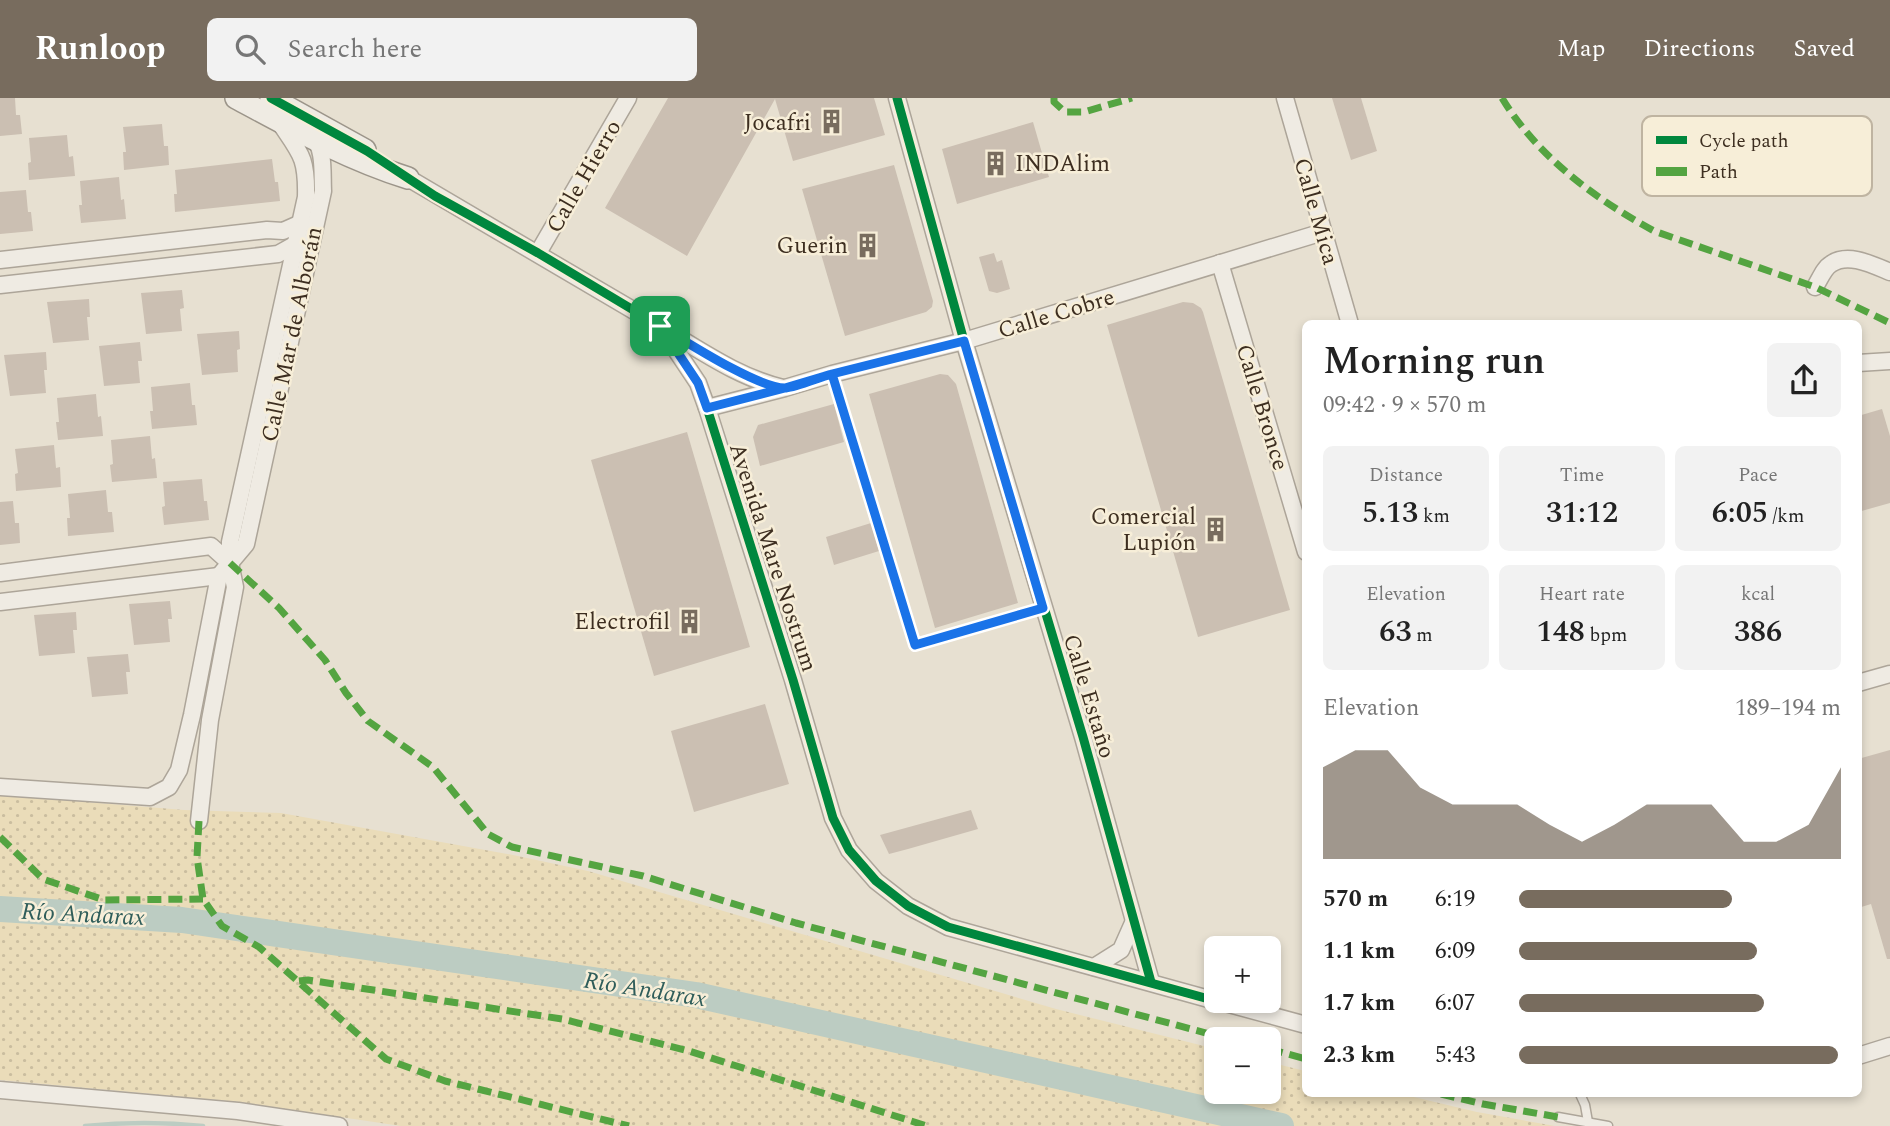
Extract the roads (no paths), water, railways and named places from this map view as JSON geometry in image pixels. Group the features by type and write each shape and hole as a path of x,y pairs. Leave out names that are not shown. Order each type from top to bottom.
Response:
{"street":[{"name":"Avenida Mare Nostrum","path":"236,98 285,115 367,150 435,196 538,253 718,361 764,383 785,388"},
{"name":"Avenida Mare Nostrum","path":"271,98 285,115 318,142 372,167 408,178"},
{"name":"Calle Hierro","path":"538,253 628,98"},
{"name":"Calle Estaño","path":"897,98 964,341 1083,737 1150,982"},
{"name":"Calle Mica","path":"1285,98 1349,320"},
{"name":"Calle Mar de Alborán","path":"230,563 230,542 291,267 303,246 300,223 306,197 307,172 285,115"},
{"name":"Calle Mar de Alborán","path":"0,787 150,797 169,787 179,771 219,576 246,544 303,246 323,191 318,142"},
{"path":"0,260 267,230 284,231 300,223"},
{"path":"284,231 303,246"},
{"name":"Calle Cobre","path":"707,408 964,341 1323,232"},
{"path":"0,285 278,254 303,246"},
{"path":"278,254 291,267"},
{"path":"1815,287 1829,264 1844,258 1868,263 1890,272"},
{"name":"Calle Bronce","path":"1220,263 1302,529"},
{"name":"Avenida Mare Nostrum","path":"660,326 698,383 793,680 832,818 849,850 876,881 908,906 948,927 1204,997"},
{"path":"1862,363 1890,361"},
{"path":"0,573 211,546 230,563 235,587 210,720 199,821"},
{"path":"0,602 219,576"},
{"path":"1862,682 1890,674"},
{"path":"1094,967 1121,950 1133,923"},
{"name":"Avenida Mare Nostrum","path":"1262,1013 1302,1024"},
{"path":"1862,1055 1890,1046"},
{"path":"0,1090 238,1111 339,1126"}],"lane":[{"path":"832,374 915,645 1043,608"},
{"path":"1581,1097 1588,1122"},
{"path":"1558,1117 1608,1126"}],"waterway":[{"name":"Río Andarax","path":"0,909 182,920 696,995 1281,1126"},
{"path":"85,1126 144,1123 203,1126"}],"place":[{"name":"Jocafri","path":"831,122"},
{"name":"INDAlim","path":"995,163"},
{"name":"Guerin","path":"868,245"},
{"name":"Comercial Lupión","path":"1216,529"},
{"name":"Electrofil","path":"690,621"}]}
